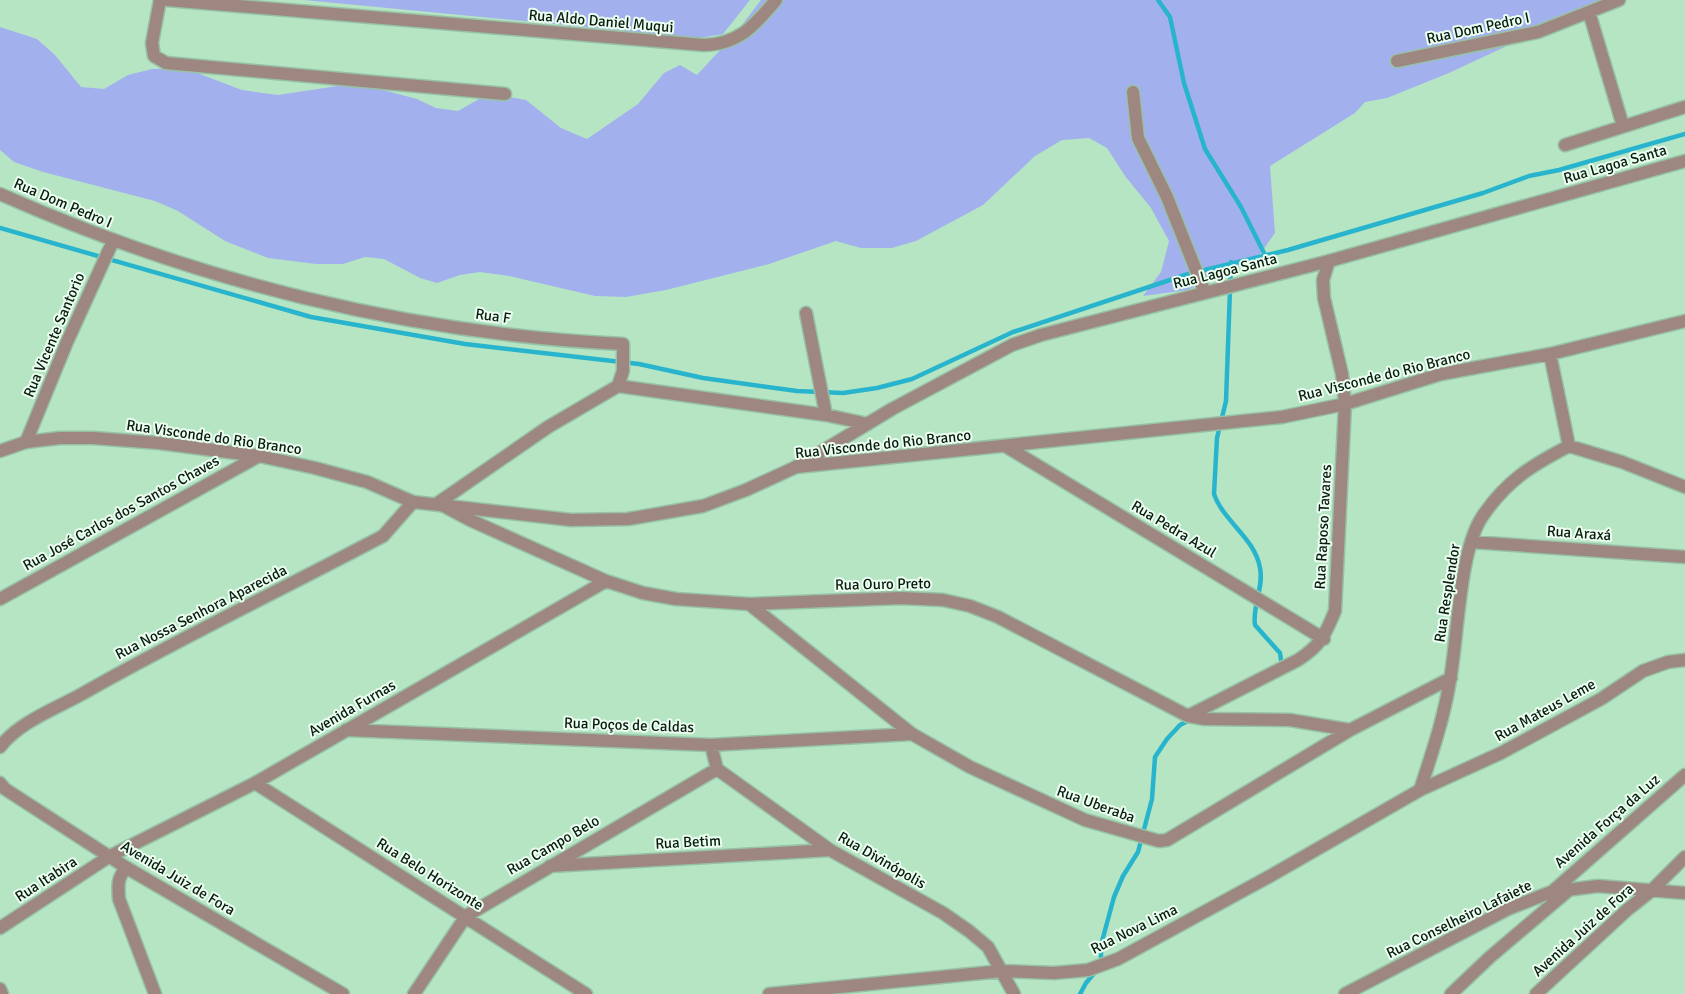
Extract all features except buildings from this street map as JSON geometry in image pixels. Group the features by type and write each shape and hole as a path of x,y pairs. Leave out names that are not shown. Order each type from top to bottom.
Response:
{"street":[{"path":"160,0 152,43 154,56 166,63 505,94"},
{"name":"Rua Aldo Daniel Muqui","path":"167,0 704,46 721,45 737,39 776,0"},
{"name":"Rua Dom Pedro I","path":"1397,61 1538,32 1619,0"},
{"path":"1589,12 1623,126"},
{"path":"1133,92 1138,138 1167,197 1205,292"},
{"path":"1565,145 1685,107"},
{"name":"Rua Lagoa Santa","path":"796,468 868,424 1012,345 1041,335 1329,261 1685,161"},
{"name":"Rua Dom Pedro I","path":"0,194 113,241"},
{"name":"Rua F","path":"113,241 230,279 348,309 449,327 558,341 623,344 623,371 618,386"},
{"name":"Rua Vicente Santorio","path":"26,442 67,342 113,241"},
{"name":"Rua Raposo Tavares","path":"1188,716 1298,660 1312,650 1324,639 1335,611 1345,404 1342,374 1324,298 1323,280 1329,261"},
{"path":"806,313 826,415"},
{"name":"Rua Visconde do Rio Branco","path":"0,451 26,442 60,438 93,438 159,443 258,456 315,468 367,482 413,502 438,503 570,520 628,519 703,506 796,468 1264,419 1345,404 1441,374 1550,354 1685,321"},
{"path":"1550,354 1569,446 1622,462 1685,486"},
{"path":"438,503 548,427 618,386 826,415 868,424"},
{"name":"Rua Resplendor","path":"1420,790 1441,728 1451,678 1459,612 1471,542 1481,518 1500,492 1532,465 1569,446"},
{"name":"Rua Pedra Azul","path":"1007,447 1324,639"},
{"name":"Rua José Carlos dos Santos Chaves","path":"0,599 258,456"},
{"name":"Rua Nossa Senhora Aparecida","path":"0,747 13,734 27,725 106,680 383,536 413,502"},
{"name":"Rua Ouro Preto","path":"438,503 470,520 606,581 643,594 668,598 749,604 901,598 943,600 970,606 998,618 1188,716 1205,719 1290,720 1350,730"},
{"name":"Rua Araxá","path":"1471,542 1685,557"},
{"name":"Avenida Furnas","path":"110,856 255,783 606,581"},
{"name":"Rua Uberaba","path":"749,604 912,734 970,767 1085,820 1159,841 1167,840 1350,730 1451,678"},
{"name":"Rua Mateus Leme","path":"1420,790 1501,753 1601,699 1643,671 1668,662 1685,660"},
{"name":"Rua Poços de Caldas","path":"346,730 711,745 912,734"},
{"path":"711,745 716,769"},
{"name":"Rua Divinópolis","path":"716,769 830,850 942,913 969,931 988,947 1014,994"},
{"name":"Rua Campo Belo","path":"414,994 466,916 548,866 716,769"},
{"name":"Avenida Força da Luz","path":"1551,892 1685,775"},
{"name":"Avenida Juiz de Fora","path":"0,783 19,798 127,868 343,994"},
{"name":"Rua Belo Horizonte","path":"255,783 586,994"},
{"name":"Rua Nova Lima","path":"769,994 1002,971 1054,973 1088,970 1118,959 1272,875 1420,790"},
{"name":"Rua Betim","path":"548,866 830,850"},
{"name":"Rua Itabira","path":"0,928 110,856"},
{"path":"1651,891 1685,857"},
{"path":"127,868 123,871 118,883 120,899 155,994"},
{"name":"Rua Conselheiro Lafaiete","path":"1345,994 1508,909 1551,892 1598,886 1685,894"},
{"path":"1451,994 1490,957 1571,888"},
{"name":"Avenida Juiz de Fora","path":"1536,994 1627,910 1651,891"},
{"path":"0,989 2,994"}],"shaded area":[{"path":"304,0 750,0 723,34 700,38"},
{"path":"761,0 1605,0 1449,73 1387,98 1365,102 1355,113 1270,166 1275,233 1258,257 1188,290 1143,296 1161,272 1169,241 1151,208 1125,176 1107,148 1089,138 1062,140 1035,156 983,205 916,241 892,248 861,248 836,241 769,264 666,290 626,297 595,296 509,276 480,272 460,275 437,283 420,278 384,259 365,257 343,264 316,264 268,258 225,241 178,211 155,201 43,172 14,162 0,150 0,27 37,39 55,55 81,87 104,89 128,75 152,69 184,68 242,90 278,95 344,85 383,90 417,99 436,108 458,111 479,99 498,95 526,100 561,128 587,139 638,104 664,73 680,65 697,75 735,34"}],"waterway":[{"path":"1158,0 1170,17 1184,83 1205,149 1241,207 1265,255"},
{"path":"0,228 311,317 465,344 639,364 703,378 797,391 843,393 877,388 912,379 1013,332 1188,274 1288,250 1483,193 1529,176 1559,170 1685,134"},
{"path":"1231,262 1226,401 1217,438 1214,494 1224,513 1246,539 1257,557 1261,575 1255,611 1255,625 1280,653 1282,667"},
{"path":"1101,963 1101,945 1114,897 1123,876 1138,852 1152,799 1155,757 1167,739 1180,725 1190,720"},
{"path":"1080,994 1096,971"}]}
